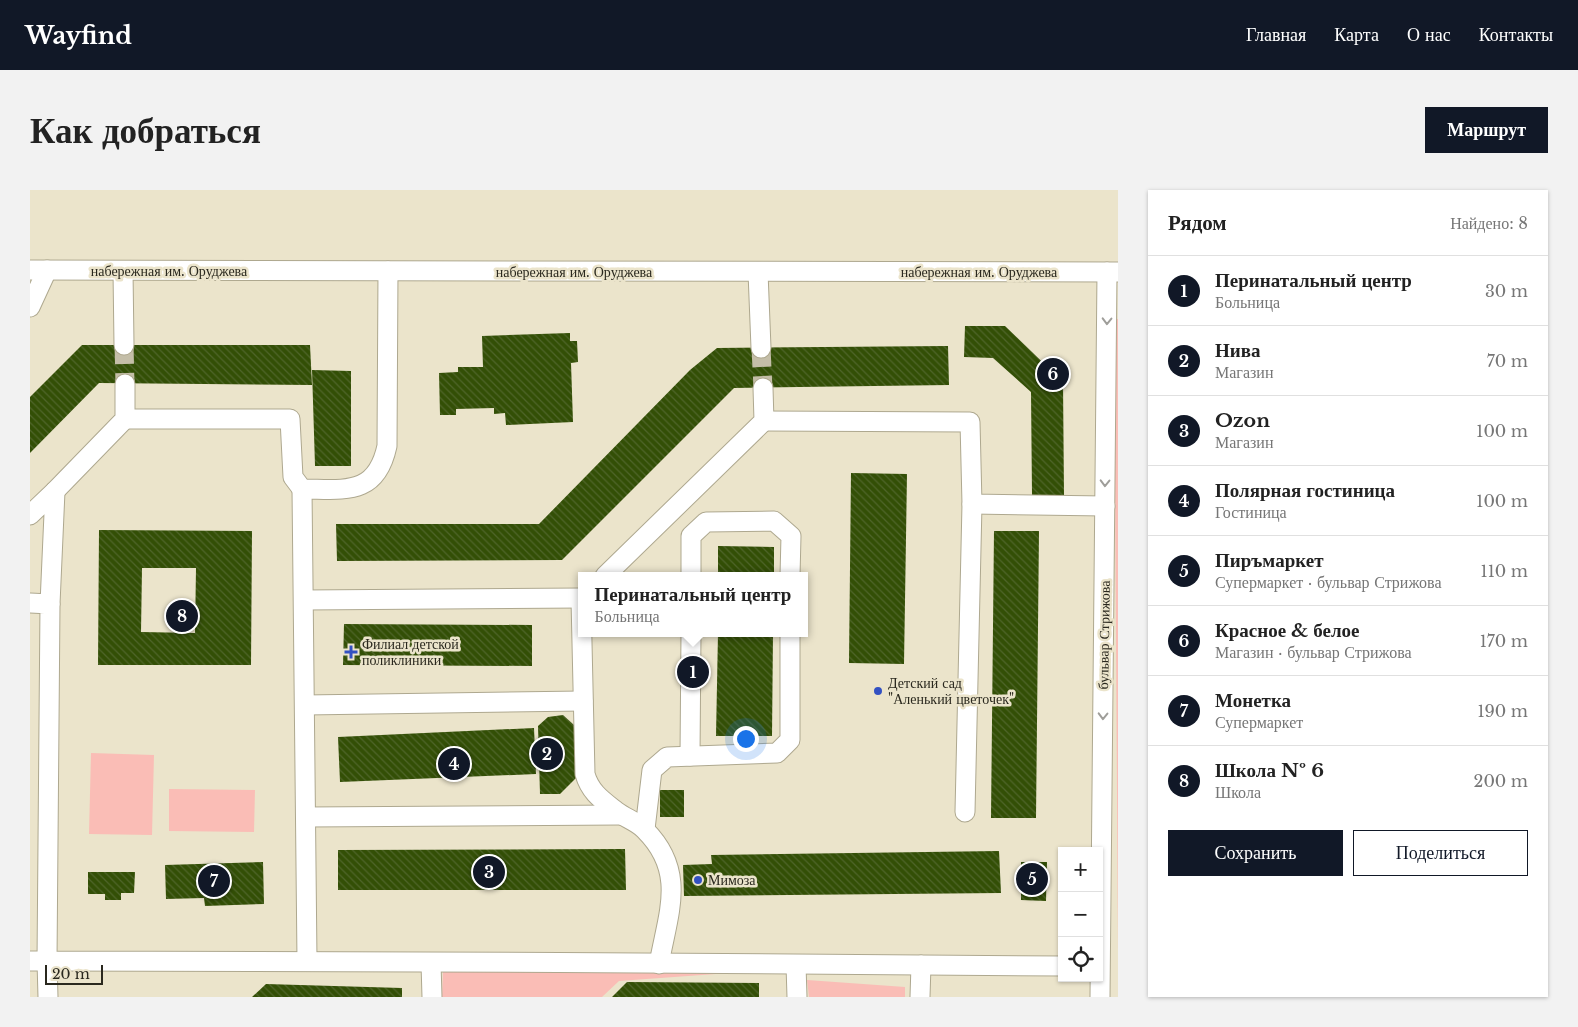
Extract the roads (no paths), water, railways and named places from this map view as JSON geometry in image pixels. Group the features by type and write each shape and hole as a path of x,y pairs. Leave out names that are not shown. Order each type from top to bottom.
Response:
{"street":[{"name":"набережная им. Оруджева","path":"38,270 123,272 1113,272"},
{"path":"30,306 38,270"},
{"path":"302,488 350,489 371,480 383,464 387,446 388,271"},
{"path":"123,272 124,345"},
{"path":"758,272 761,348"},
{"name":"бульвар Стрижова","path":"1100,937 1105,506 1113,272"},
{"path":"30,515 125,419 125,384"},
{"path":"762,388 764,421"},
{"path":"125,419 290,419 293,477 302,488 307,960"},
{"path":"608,572 764,421 970,422 972,504 965,812"},
{"path":"48,997 39,961 55,491"},
{"path":"972,504 1105,506"},
{"path":"691,572 691,536 706,522 774,521 790,536 790,572"},
{"path":"304,600 578,598"},
{"path":"30,603 50,604"},
{"path":"582,637 585,774 588,785 596,796 621,815 645,829 667,858 673,888 659,964"},
{"path":"690,637 690,756"},
{"path":"645,829 652,770 667,758 777,753 790,740 790,637"},
{"path":"305,705 583,701"},
{"path":"306,817 621,815"},
{"path":"39,961 307,960 431,963 1058,966"},
{"path":"431,963 432,997"},
{"path":"796,965 797,997"},
{"path":"920,997 921,965"},
{"name":"бульвар Стрижова","path":"1100,982 1100,997"}],"tunnel":[{"path":"124,345 125,384"},
{"path":"761,348 763,388"}],"place":[{"name":"Красное & белое","path":"1053,374"},
{"name":"Школа № 6","path":"182,616"},
{"name":"Филиал детской поликлиники","path":"351,652"},
{"name":"Перинатальный центр","path":"693,672"},
{"name":"Детский сад \"Аленький цветочек\"","path":"878,691"},
{"name":"Нива","path":"547,754"},
{"name":"Полярная гостиница","path":"454,764"},
{"name":"Ozon","path":"489,872"},
{"name":"Пиръмаркет","path":"1032,879"},
{"name":"Мимоза","path":"698,880"},
{"name":"Монетка","path":"214,881"}]}
